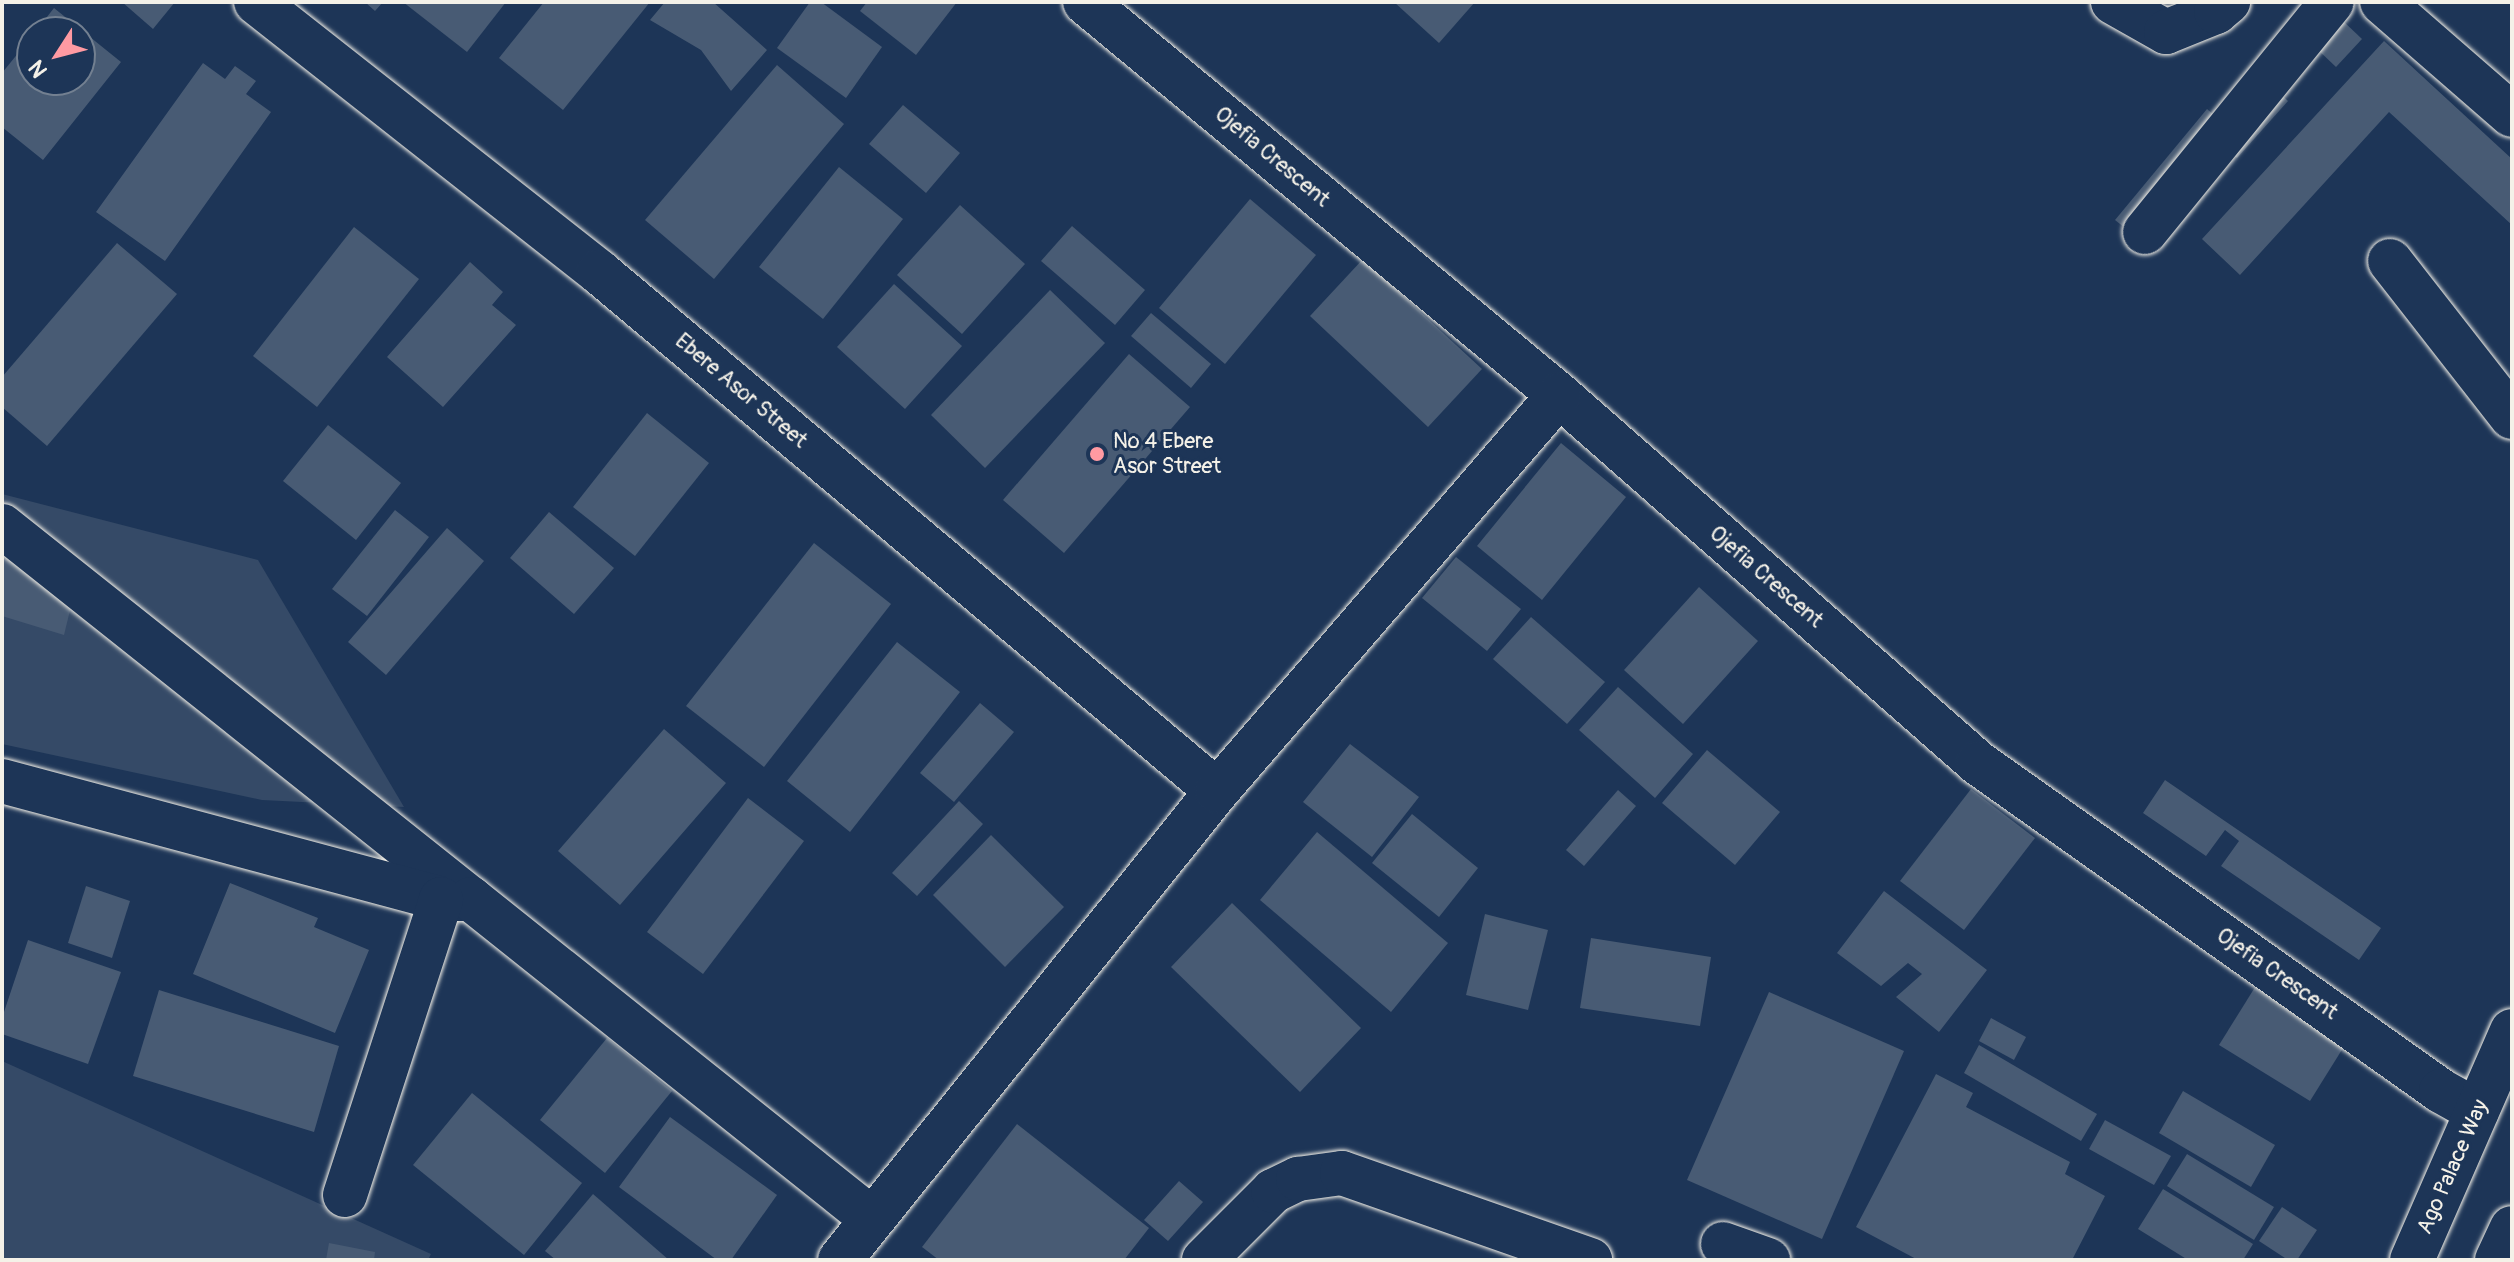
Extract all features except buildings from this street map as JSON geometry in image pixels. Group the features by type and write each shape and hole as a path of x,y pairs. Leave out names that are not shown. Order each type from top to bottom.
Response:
{"street":[{"name":"Ebere Asor Street","path":"256,2 611,282 1217,791"},
{"name":"Ojefia Crescent","path":"1085,2 1559,395 1978,763 2441,1091 2477,1111"},
{"path":"2113,2 2166,32 2216,12 2228,2"},
{"path":"2145,232 2332,2"},
{"path":"2382,2 2512,115"},
{"path":"2390,261 2512,417"},
{"path":"840,1260 1217,791 1559,395"},
{"path":"2,526 456,899 871,1218"},
{"path":"2,781 456,899"},
{"path":"345,1195 456,899"},
{"name":"Ago Palace Way","path":"2412,1260 2512,1031"},
{"path":"1204,1260 1273,1191 1298,1179 1342,1173 1590,1260"},
{"path":"2497,1260 2512,1228"},
{"path":"1723,1244 1768,1260"}],"shaded area":[{"path":"2,494 258,560 404,807 262,800 2,744"},
{"path":"2,1061 431,1254 428,1260 2,1260"}],"place":[{"name":"No 4 Ebere Asor Street","path":"1097,454"}]}
